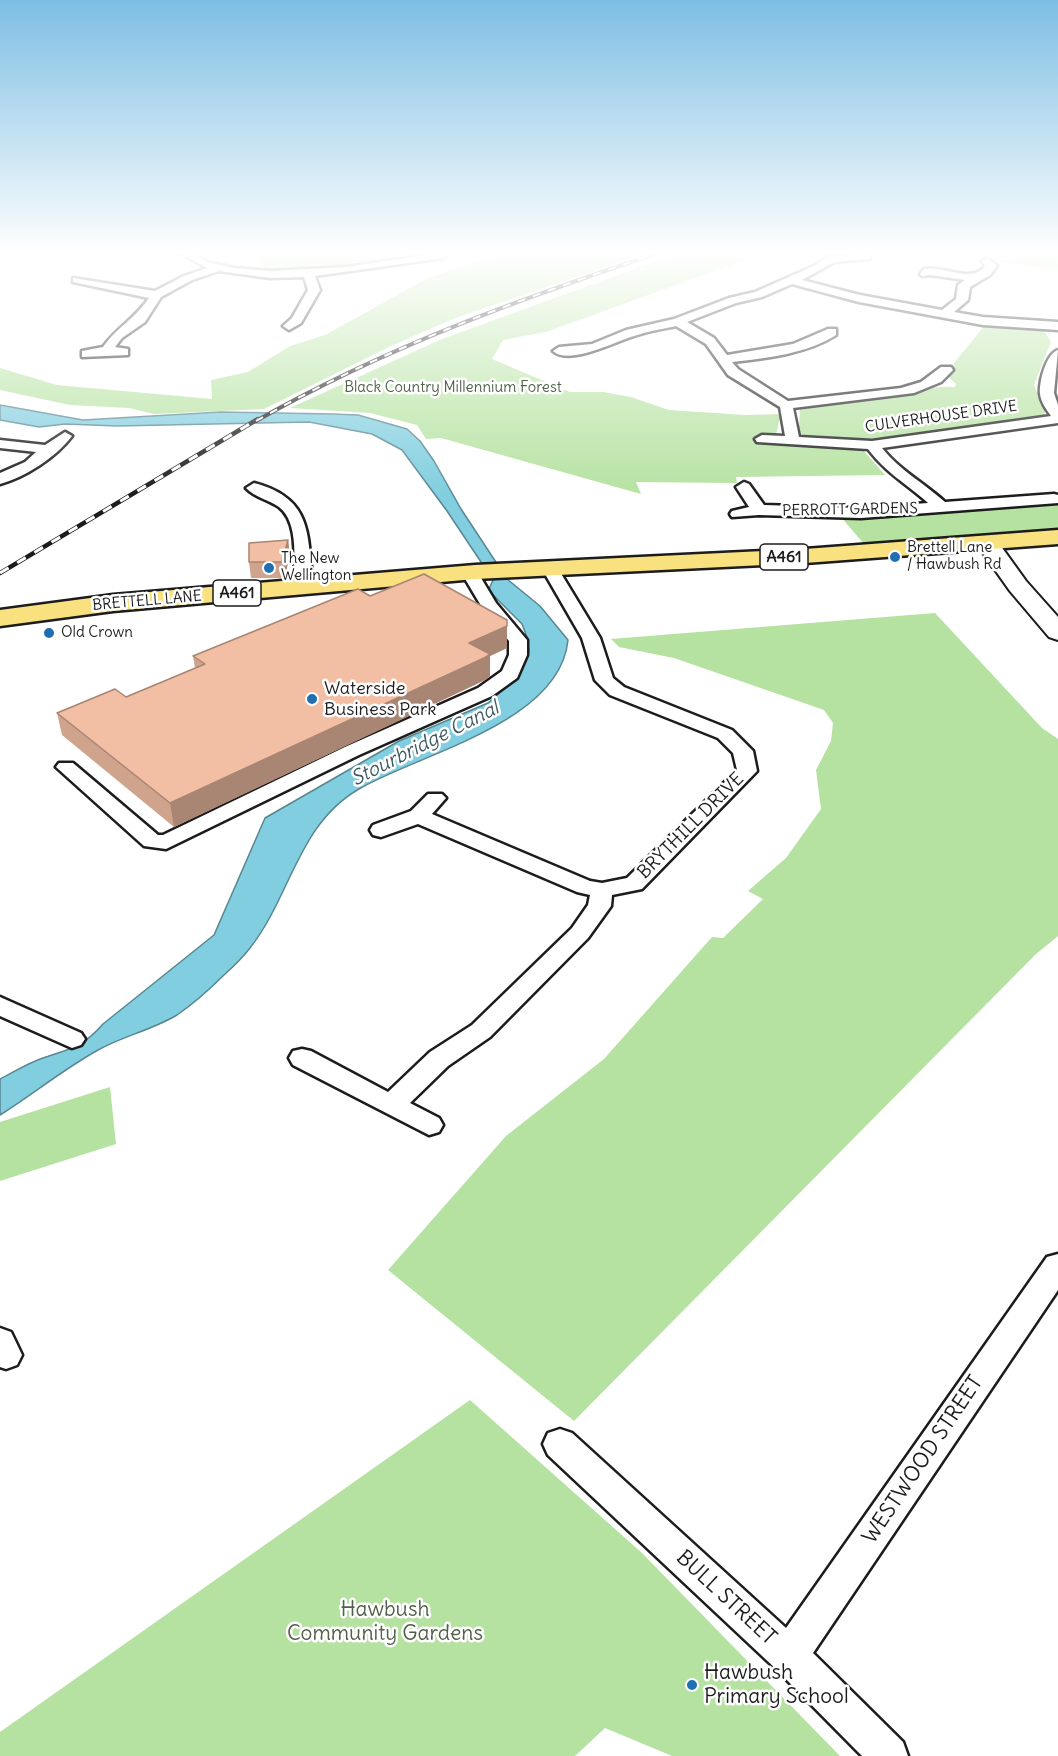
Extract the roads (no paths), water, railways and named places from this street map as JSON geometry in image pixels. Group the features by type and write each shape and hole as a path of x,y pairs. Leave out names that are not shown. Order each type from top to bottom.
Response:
{"main road":[{"name":"A461","path":"472,572 805,556 1058,537"},
{"name":"BRETTELL LANE","path":"0,618 113,603 472,572"}],"street":[{"path":"108,350 111,341 123,333"},
{"path":"548,341 564,355 594,348 630,333"},
{"path":"696,333 710,341 733,372 786,405 922,388 941,375 956,384"},
{"path":"724,358 753,356 829,335 845,344"},
{"path":"86,354 108,350 124,352"},
{"path":"1058,354 1046,383 1047,402 1058,417"},
{"path":"786,405 793,440"},
{"name":"CULVERHOUSE DRIVE","path":"762,439 872,446 1058,417"},
{"path":"0,479 30,465 65,436"},
{"path":"0,444 37,447 47,452"},
{"name":"PERROTT GARDENS","path":"872,446 889,467 917,485 941,507"},
{"name":"PERROTT GARDENS","path":"744,487 759,510"},
{"path":"254,488 279,497 295,510 301,530 300,557 304,588"},
{"name":"PERROTT GARDENS","path":"738,514 759,510 861,513 1054,499"},
{"path":"987,543 1018,586 1058,632"},
{"name":"BRYTHILL DRIVE","path":"419,816 585,887 602,890 634,884 747,771 743,751 725,734 617,691 604,680 591,638 549,567"},
{"path":"66,767 152,842 166,842 352,751 485,692 510,674 518,655 518,640 489,605 472,572"},
{"path":"381,830 419,816 435,798"},
{"path":"392,1104 439,1059 481,1031 580,933 599,906 602,890"},
{"path":"0,1006 72,1039"},
{"path":"302,1058 429,1125"},
{"name":"WESTWOOD STREET","path":"789,1656 1058,1266"},
{"name":"BULL STREET","path":"560,1443 789,1656 889,1756"}],"water":[{"name":"Stourbridge Canal","path":"0,405 83,420 221,412 358,415 407,429 420,441 434,461 461,509 507,579 540,606 568,640 559,669 541,693 515,714 484,732 359,789 338,804 322,821 309,841 264,928 250,948 196,1001 167,1020 98,1050 0,1115 0,1079 32,1062 69,1049 89,1038 103,1024 214,935 265,818 399,741 488,703 505,688 522,667 529,651 522,624 491,593 489,589 493,580 447,511 402,450 372,434 309,422 117,426 65,424 39,427 0,420"}],"railway":[{"path":"256,421 355,370 438,333"},
{"path":"0,573 258,419"}],"place":[{"name":"Brettell Lane / Hawbush Rd","path":"895,557"},
{"name":"The New Wellington","path":"269,568"},
{"name":"Old Crown","path":"49,633"},
{"name":"Waterside Business Park","path":"312,699"},
{"name":"Hawbush Primary School","path":"692,1685"}],"park label":[{"name":"Black Country Millennium Forest","path":"453,388"},
{"name":"Hawbush Community Gardens","path":"385,1622"}]}
